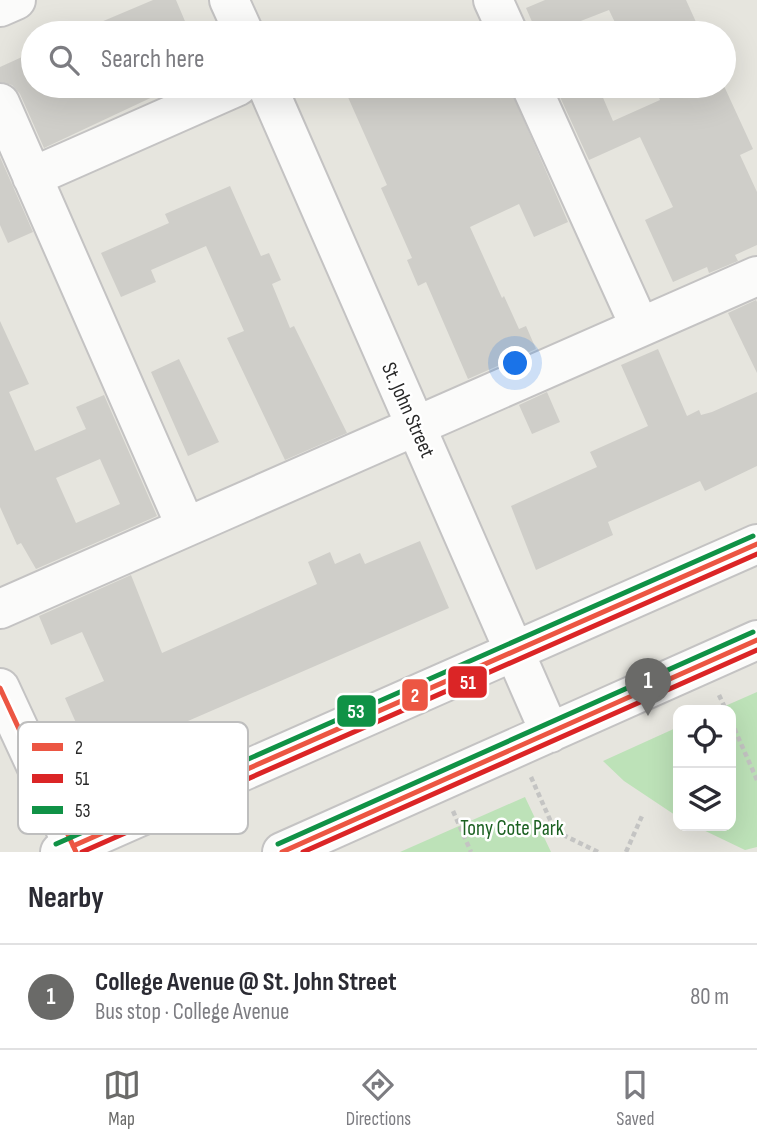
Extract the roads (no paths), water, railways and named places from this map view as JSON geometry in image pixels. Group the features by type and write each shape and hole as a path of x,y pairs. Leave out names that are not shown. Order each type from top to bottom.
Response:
{"street":[{"path":"0,7 16,0"},
{"path":"229,0 239,21"},
{"path":"493,0 503,21"},
{"path":"33,177 211,98"},
{"name":"St. John Street","path":"272,98 514,651 534,741"},
{"path":"536,98 640,327"},
{"path":"0,103 186,527"},
{"path":"0,608 757,276"},
{"path":"248,770 757,544"},
{"path":"282,852 757,640"},
{"path":"0,688 18,730"},
{"path":"70,850 106,834"}],"place":[{"name":"College Avenue @ St. John Street","path":"648,716"}],"park label":[{"name":"Tony Cote Park","path":"512,828"}]}
